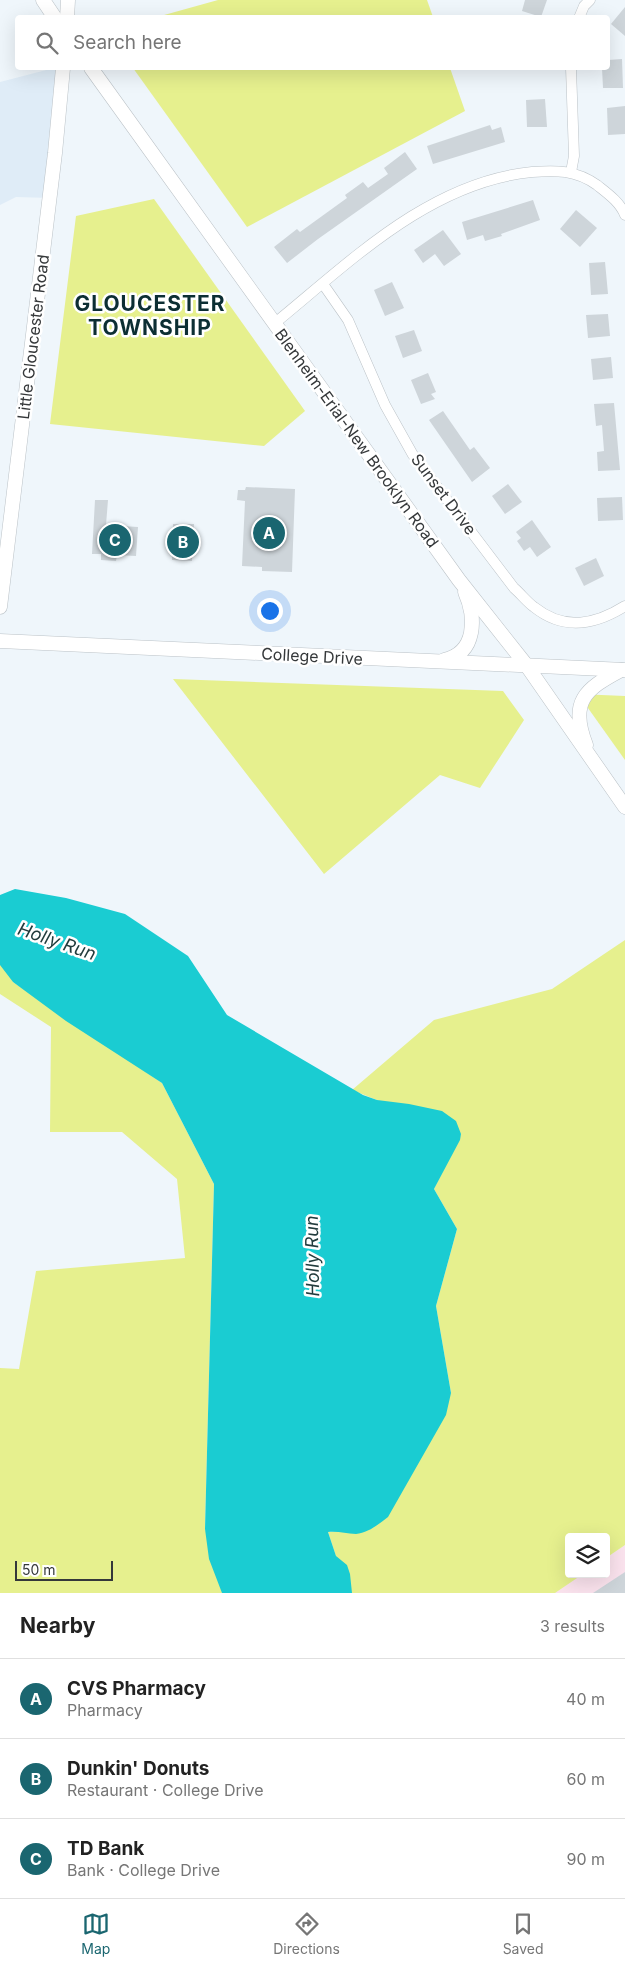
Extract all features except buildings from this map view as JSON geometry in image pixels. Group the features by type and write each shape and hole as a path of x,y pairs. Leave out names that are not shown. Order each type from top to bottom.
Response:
{"main road":[{"path":"43,0 53,15"},
{"path":"67,15 68,0"},
{"name":"Little Gloucester Road","path":"0,607 63,70"},
{"name":"Blenheim-Erial-New Brooklyn Road","path":"92,70 459,580 527,666 625,807"},
{"path":"437,662 457,655 466,646 471,635 470,606 459,580"},
{"name":"College Drive","path":"0,642 623,670"},
{"path":"598,768 582,734 580,716 583,698 591,688 623,670"}],"street":[{"path":"580,15 584,6 590,0"},
{"path":"571,70 574,156 572,172"},
{"path":"275,323 388,231 421,209 482,183 514,174 557,170 572,172 590,180 608,194 623,210 625,215"},
{"name":"Sunset Drive","path":"323,284 348,320 385,405 413,455 514,588 534,607 548,616 564,622 586,624 610,616 625,606"}],"shaded area":[{"path":"46,70 63,70 50,198 16,197 0,205 0,82"},
{"path":"625,1545 625,1593 555,1593 576,1578 610,1578 610,1555"}],"green space":[{"path":"218,0 427,0 432,15 164,15"},
{"path":"134,70 451,70 465,111 247,227"},
{"path":"154,199 305,411 264,446 50,424 76,216"},
{"path":"173,679 503,691 524,720 480,788 440,775 324,874"},
{"path":"578,694 625,696 625,760"},
{"path":"625,940 625,1545 610,1555 610,1533 565,1533 565,1578 577,1578 555,1593 348,1593 328,1532 373,1528 451,1393 436,1306 457,1229 434,1189 461,1134 352,1090 434,1020 552,989"},
{"path":"0,951 13,982 162,1083 214,1184 205,1529 232,1593 0,1593 0,1368 19,1369 36,1271 185,1258 177,1179 122,1132 50,1132 51,1027 0,994"}],"water":[{"name":"Holly Run","path":"15,889 66,898 125,914 188,956 227,1015 363,1095 377,1100 442,1111 456,1121 461,1134 460,1140 434,1189 457,1229 436,1306 451,1393 446,1415 388,1517 365,1532 352,1534 328,1532 336,1556 347,1565 352,1593 222,1593 209,1559 205,1529 214,1184 162,1083 66,1021 13,982 0,965 0,895"}],"place":[{"name":"CVS Pharmacy","path":"269,533"},
{"name":"TD Bank","path":"115,540"},
{"name":"Dunkin' Donuts","path":"183,542"}],"district":[{"name":"GLOUCESTER TOWNSHIP","path":"150,315"}]}
